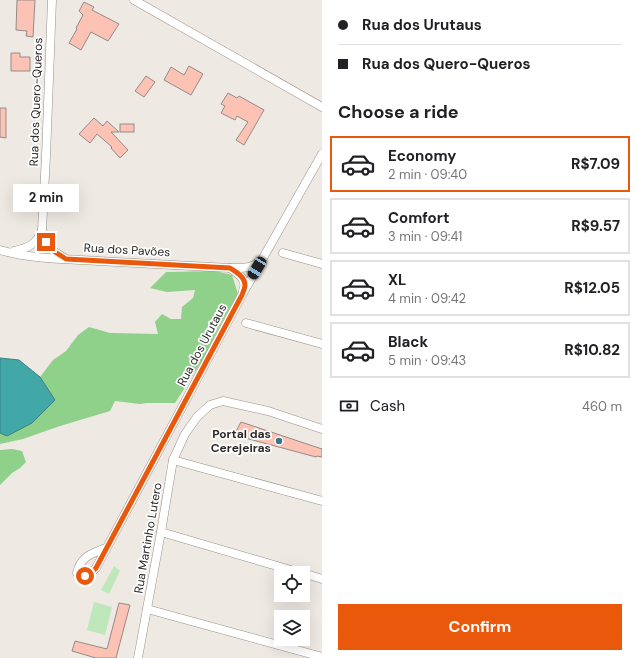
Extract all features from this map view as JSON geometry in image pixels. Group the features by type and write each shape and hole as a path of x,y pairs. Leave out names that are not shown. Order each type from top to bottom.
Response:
{"street":[{"name":"Rua dos Quero-Queros","path":"52,0 42,230 46,242 52,250 66,259"},
{"path":"134,0 322,107"},
{"name":"Rua dos Urutaus","path":"106,548 242,295 322,154"},
{"path":"10,252 30,246 40,235 42,230"},
{"name":"Rua dos Pavões","path":"0,250 38,257 230,268 249,267 257,264 265,255"},
{"path":"283,253 322,264"},
{"path":"230,268 239,274 243,280 245,286 242,295"},
{"path":"246,323 322,344"},
{"name":"Rua Martinho Lutero","path":"138,658 148,609 173,460 185,434 197,417 210,405 223,401 268,411 322,429"},
{"path":"173,460 322,501"},
{"path":"161,532 278,566"},
{"path":"310,575 322,579"},
{"path":"148,609 322,657"}],"green space":[{"path":"215,271 232,275 238,294 202,361 175,403 140,404 115,401 110,411 23,439 0,444 0,433 7,436 55,400 40,377 53,360 66,351 78,335 89,327 110,333 158,334 155,322 162,314 171,319 181,319 182,307 193,298 195,290 167,292 150,288 166,272"},
{"path":"12,449 22,451 26,462 0,485 0,450"},
{"path":"114,566 120,571 109,594 101,590"},
{"path":"94,602 112,607 105,635 87,630"}],"water":[{"path":"0,358 19,360 40,377 55,400 32,423 7,436 0,433"}],"building":[{"path":"17,0 35,0 33,37 26,36 27,31 16,30"},
{"path":"84,2 94,7 92,10 119,24 108,41 91,32 81,50 69,43 83,15 79,11"},
{"path":"11,53 20,53 20,57 30,57 30,71 11,71"},
{"path":"189,66 203,74 191,95 164,80 171,67 184,75"},
{"path":"146,76 155,82 144,97 135,91"},
{"path":"228,93 237,98 239,96 264,110 244,145 236,140 248,122 237,116 235,120 221,113 225,106 221,104"},
{"path":"0,108 6,108 6,138 0,137"},
{"path":"94,118 103,126 107,121 119,132 111,132 128,150 120,158 111,148 112,147 97,134 90,143 79,134"},
{"path":"120,124 134,124 134,132 120,132"},
{"name":"Portal das Cerejeiras","path":"241,422 322,449 322,457 316,457 234,435"},
{"path":"119,603 130,605 116,658 96,658 72,651 75,641 107,649"}],"place":[{"name":"Portal das Cerejeiras","path":"279,441"}],"route":[{"path":"46,242 52,250 66,259 230,268 239,274 245,286 242,295 96,568 85,576"}]}
